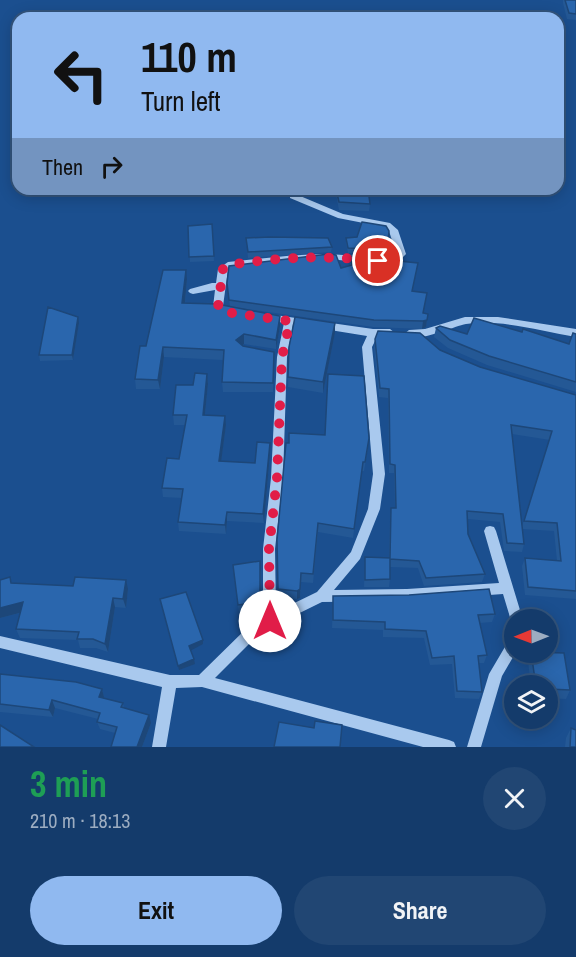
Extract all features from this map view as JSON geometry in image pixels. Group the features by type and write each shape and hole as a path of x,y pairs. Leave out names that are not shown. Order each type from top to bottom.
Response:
{"street":[{"path":"234,313 224,312 218,307 223,269 228,265 328,256 378,261 396,259 401,254 393,230 387,225 341,216 293,196"},
{"path":"193,291 212,286 220,287"},
{"path":"254,315 373,333 427,338 452,323 473,320 576,333"},
{"path":"270,621 269,549 277,478 277,356 290,321"},
{"path":"202,681 256,628 321,596 356,555 374,509 379,474 367,347 373,333"},
{"path":"490,531 514,609"},
{"path":"321,596 407,595 507,588"},
{"path":"0,642 170,682 202,681 449,747"},
{"path":"474,747 496,674 504,661"},
{"path":"159,747 170,682"}],"building":[{"path":"565,0 576,0 576,14 569,13"},
{"path":"337,195 369,195 370,204 339,202"},
{"path":"362,222 386,226 389,231 387,250 348,248 346,238 357,237"},
{"path":"212,224 214,256 189,257 188,226"},
{"path":"246,238 328,238 332,247 248,252"},
{"path":"336,255 341,268 352,265 350,256 418,263 412,291 427,293 423,313 428,314 427,320 374,320 229,300 227,283 229,266"},
{"path":"163,270 186,270 182,303 217,304 280,316 276,340 244,334 236,340 243,346 274,352 273,383 222,382 224,350 163,347 158,380 135,379 140,346 146,346"},
{"path":"48,307 78,317 72,355 39,355"},
{"path":"295,317 335,323 323,382 288,377 289,347"},
{"path":"474,318 522,332 523,329 569,344 573,333 576,334 576,382 489,356 450,340 436,328 440,326 467,334"},
{"path":"378,331 420,333 440,350 480,367 576,395 576,591 528,587 525,558 561,561 557,523 524,521 552,431 511,425 524,544 507,543 503,514 467,511 468,534 485,574 426,578 419,561 390,559 390,579 365,580 365,557 390,558 391,508 396,508 395,465 390,464 389,389 380,388 375,339"},
{"path":"195,373 207,374 203,415 225,416 219,461 255,463 257,442 270,443 263,514 227,512 225,525 178,522 183,489 162,488 167,458 179,459 187,415 173,415 176,385 193,385"},
{"path":"328,374 364,376 369,438 365,462 363,462 354,529 318,523 313,574 301,573 300,589 297,591 278,589 277,540 286,443 289,443 289,433 325,435"},
{"path":"260,561 260,602 238,605 233,565"},
{"path":"10,577 11,583 73,586 75,577 126,580 123,599 113,598 105,644 93,639 77,639 79,632 16,629 23,602 0,608 0,580"},
{"path":"489,589 495,614 478,615 487,655 478,656 482,692 457,691 454,656 432,658 426,631 385,629 385,622 333,620 333,596 409,595"},
{"path":"186,592 203,640 189,646 194,659 178,666 160,599"},
{"path":"558,653 564,653 570,690 558,689 558,675 534,675 533,663 558,663"},
{"path":"0,674 76,682 102,689 99,697 123,703 121,707 149,715 137,747 111,747 117,727 97,722 100,713 52,700 49,710 0,704"},
{"path":"315,721 342,725 340,747 274,747 279,722 314,728"},
{"path":"0,725 34,747 0,747"},
{"path":"571,728 576,730 576,747 570,747"}],"route":[{"path":"270,621 269,549 277,478 282,357 290,321 224,312 218,307 223,269 228,265 303,257 328,256 378,261"}]}
